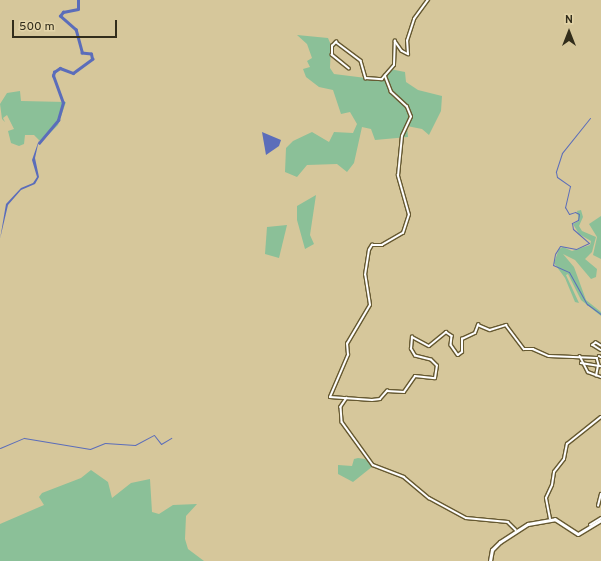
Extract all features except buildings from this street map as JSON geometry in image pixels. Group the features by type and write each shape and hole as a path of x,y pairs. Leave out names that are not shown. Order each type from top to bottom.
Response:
{"street":[{"path":"350,69 332,55 332,46 336,42 361,61 366,78 382,79 394,65 395,41 402,51 408,54 407,41 414,19 428,0"},
{"path":"385,76 391,92 407,107 411,117 402,136 398,176 409,215 403,233 382,245 372,245 368,254 365,275 370,305 347,344 348,355 330,397 380,399 387,391 404,392 415,376 437,376 435,362 423,360 412,353 411,341 415,336 429,346 443,333 451,334 451,345 458,355 462,352 462,339 475,333 478,325 490,330 501,325 509,328 524,349 534,349 549,356 580,356 596,358 599,366 596,376"},
{"path":"601,346 596,343 592,345 601,350"},
{"path":"580,356 581,363 596,376 601,377"},
{"path":"581,363 599,366"},
{"path":"348,398 341,407 342,422 373,465 404,477 429,498 466,518 508,522 516,530"},
{"path":"550,519 546,498 552,485 554,472 564,459 566,444 601,417"},
{"path":"598,506 601,494"},
{"path":"490,561 492,550 516,530 550,519 565,523 573,533 578,534 601,519"},
{"path":"590,525 601,519"}],"green space":[{"path":"297,35 328,38 331,45 330,68 334,74 382,80 390,69 405,72 406,82 418,90 442,96 441,111 429,135 422,129 407,126 408,137 375,140 371,129 362,127 354,163 347,172 337,164 307,165 297,177 285,172 286,148 293,141 312,132 329,142 334,132 353,133 357,124 350,112 341,114 333,90 319,87 306,77 303,69 310,67 307,61 312,58 307,44"},
{"path":"20,91 21,101 66,102 58,125 41,142 34,135 25,135 24,144 19,146 11,143 8,131 14,129 7,115 3,118 5,122 2,119 0,104 7,93"},
{"path":"316,195 310,235 314,244 305,249 297,220 297,206"},
{"path":"581,210 583,217 579,226 582,231 596,237 592,252 585,259 597,269 596,277 591,279 575,260 563,254 574,267 586,300 601,312 601,316 581,300 568,274 566,275 579,303 575,302 565,278 554,263 559,249 563,247 572,251 590,245 591,241 579,234 573,224 579,221 577,211"},
{"path":"601,216 601,259 593,255 597,237 589,224"},
{"path":"287,225 279,258 265,254 267,227"},
{"path":"354,459 365,459 373,466 353,482 338,474 338,465 352,466"},
{"path":"91,470 108,482 112,498 131,483 150,479 152,512 159,514 173,505 197,504 186,516 185,539 188,549 204,561 0,561 0,524 44,505 39,497 42,493 81,478"}],"water":[{"path":"262,132 281,140 279,146 266,155"},
{"path":"39,140 35,158 39,177 35,184 21,190 8,205 0,239 6,204 21,188 33,183 37,177 32,160"}],"waterway":[{"path":"39,143 58,120 63,103 53,76 54,72 60,68 73,73 92,59 91,54 82,53 76,30 60,16 63,12 78,9 78,0"},
{"path":"590,118 562,153 556,172 557,177 570,186 565,207 569,214 575,212 579,214 578,220 572,223 573,229 589,243 576,249 560,246 555,254 553,265 569,272 587,304 601,314"},
{"path":"0,448 24,438 90,449 105,443 135,445 154,435 161,444 171,438"}]}
